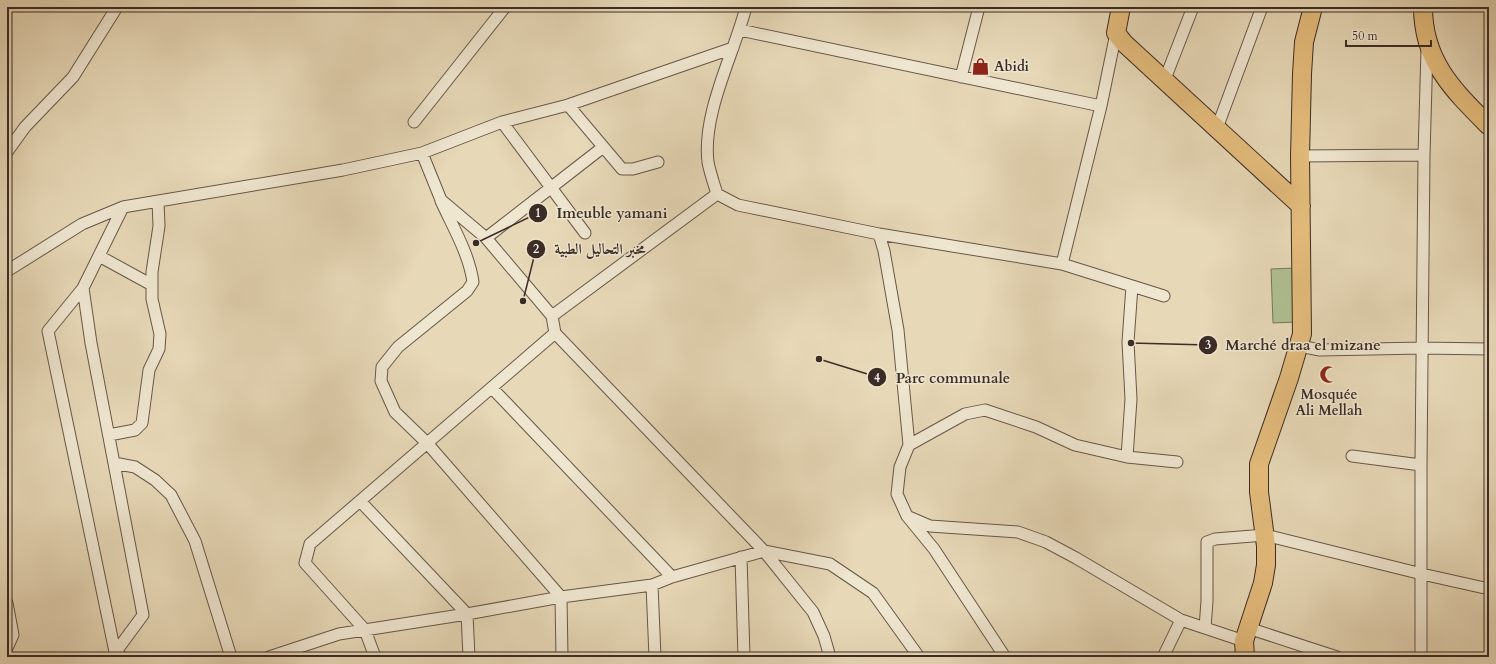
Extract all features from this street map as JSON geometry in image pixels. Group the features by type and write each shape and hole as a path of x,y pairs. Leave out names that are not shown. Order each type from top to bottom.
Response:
{"main road":[{"path":"1121,7 1116,33 1124,43 1165,79 1301,206"},
{"path":"1246,642 1263,583 1266,565 1265,535 1259,492 1259,464 1299,346 1303,316 1300,156 1304,42 1313,7"},
{"path":"1423,7 1423,25 1427,44 1435,64 1453,89 1489,126"}],"street":[{"path":"7,152 25,127 74,77 117,7"},
{"path":"414,122 505,7"},
{"path":"746,7 740,30 710,119 708,161 717,194 738,205 879,234 1062,264 1164,296"},
{"path":"961,77 979,7"},
{"path":"1165,79 1193,7"},
{"path":"1217,128 1262,7"},
{"path":"740,30 1101,106"},
{"path":"1062,264 1101,106 1116,33"},
{"path":"1421,657 1422,348 1427,44"},
{"path":"7,271 82,224 123,207 343,170 422,153 502,122 568,105 733,48"},
{"path":"568,105 602,148 622,169 633,169 658,162"},
{"path":"502,122 585,232"},
{"path":"486,238 602,148"},
{"path":"422,153 472,272 473,282 467,291 398,347 382,367 381,381 395,412 427,443 561,597 562,657"},
{"path":"1300,156 1424,155"},
{"path":"552,316 717,194"},
{"path":"441,200 486,238 552,316 555,333 764,550 813,612 824,636 830,657"},
{"path":"109,435 135,430 142,423 149,370 159,349 160,334 152,299 152,285 159,226 158,201"},
{"path":"116,655 48,332 83,288 123,207"},
{"path":"879,234 884,251 898,330 909,445 900,467 897,494 907,516 934,549 1005,657"},
{"path":"99,256 152,285"},
{"path":"1127,457 1131,399 1128,342 1132,286"},
{"path":"83,288 91,343 143,615 116,655"},
{"path":"375,657 365,630 305,563 310,544 555,333"},
{"path":"1299,346 1320,350 1422,348 1489,349"},
{"path":"492,388 672,576"},
{"path":"909,445 964,414 984,410 1036,427 1076,446 1127,457 1177,462"},
{"path":"1352,456 1421,465"},
{"path":"114,463 135,467 155,480 171,495 195,541 231,657"},
{"path":"360,500 467,614 469,657"},
{"path":"907,516 930,526 1018,532 1046,542 1076,558 1181,620 1246,642 1337,657"},
{"path":"1205,628 1208,542 1215,539 1265,535 1489,589"},
{"path":"269,657 339,634 467,614 561,597 652,585 672,576 764,550 830,564 873,593 919,657"},
{"path":"741,557 744,657"},
{"path":"652,585 655,657"},
{"path":"7,603 13,635 7,648"},
{"path":"1163,657 1181,620"}],"green space":[{"path":"1295,268 1297,322 1273,323 1271,269"}],"place":[{"name":"Abidi","path":"981,66"},
{"name":"Imeuble yamani","path":"476,243"},
{"name":"مخبر التحاليل الطبية","path":"523,301"},
{"name":"Marché draa el mizane","path":"1131,343"},
{"name":"Parc communale","path":"819,359"},
{"name":"Mosquée Ali Mellah","path":"1329,374"}]}
